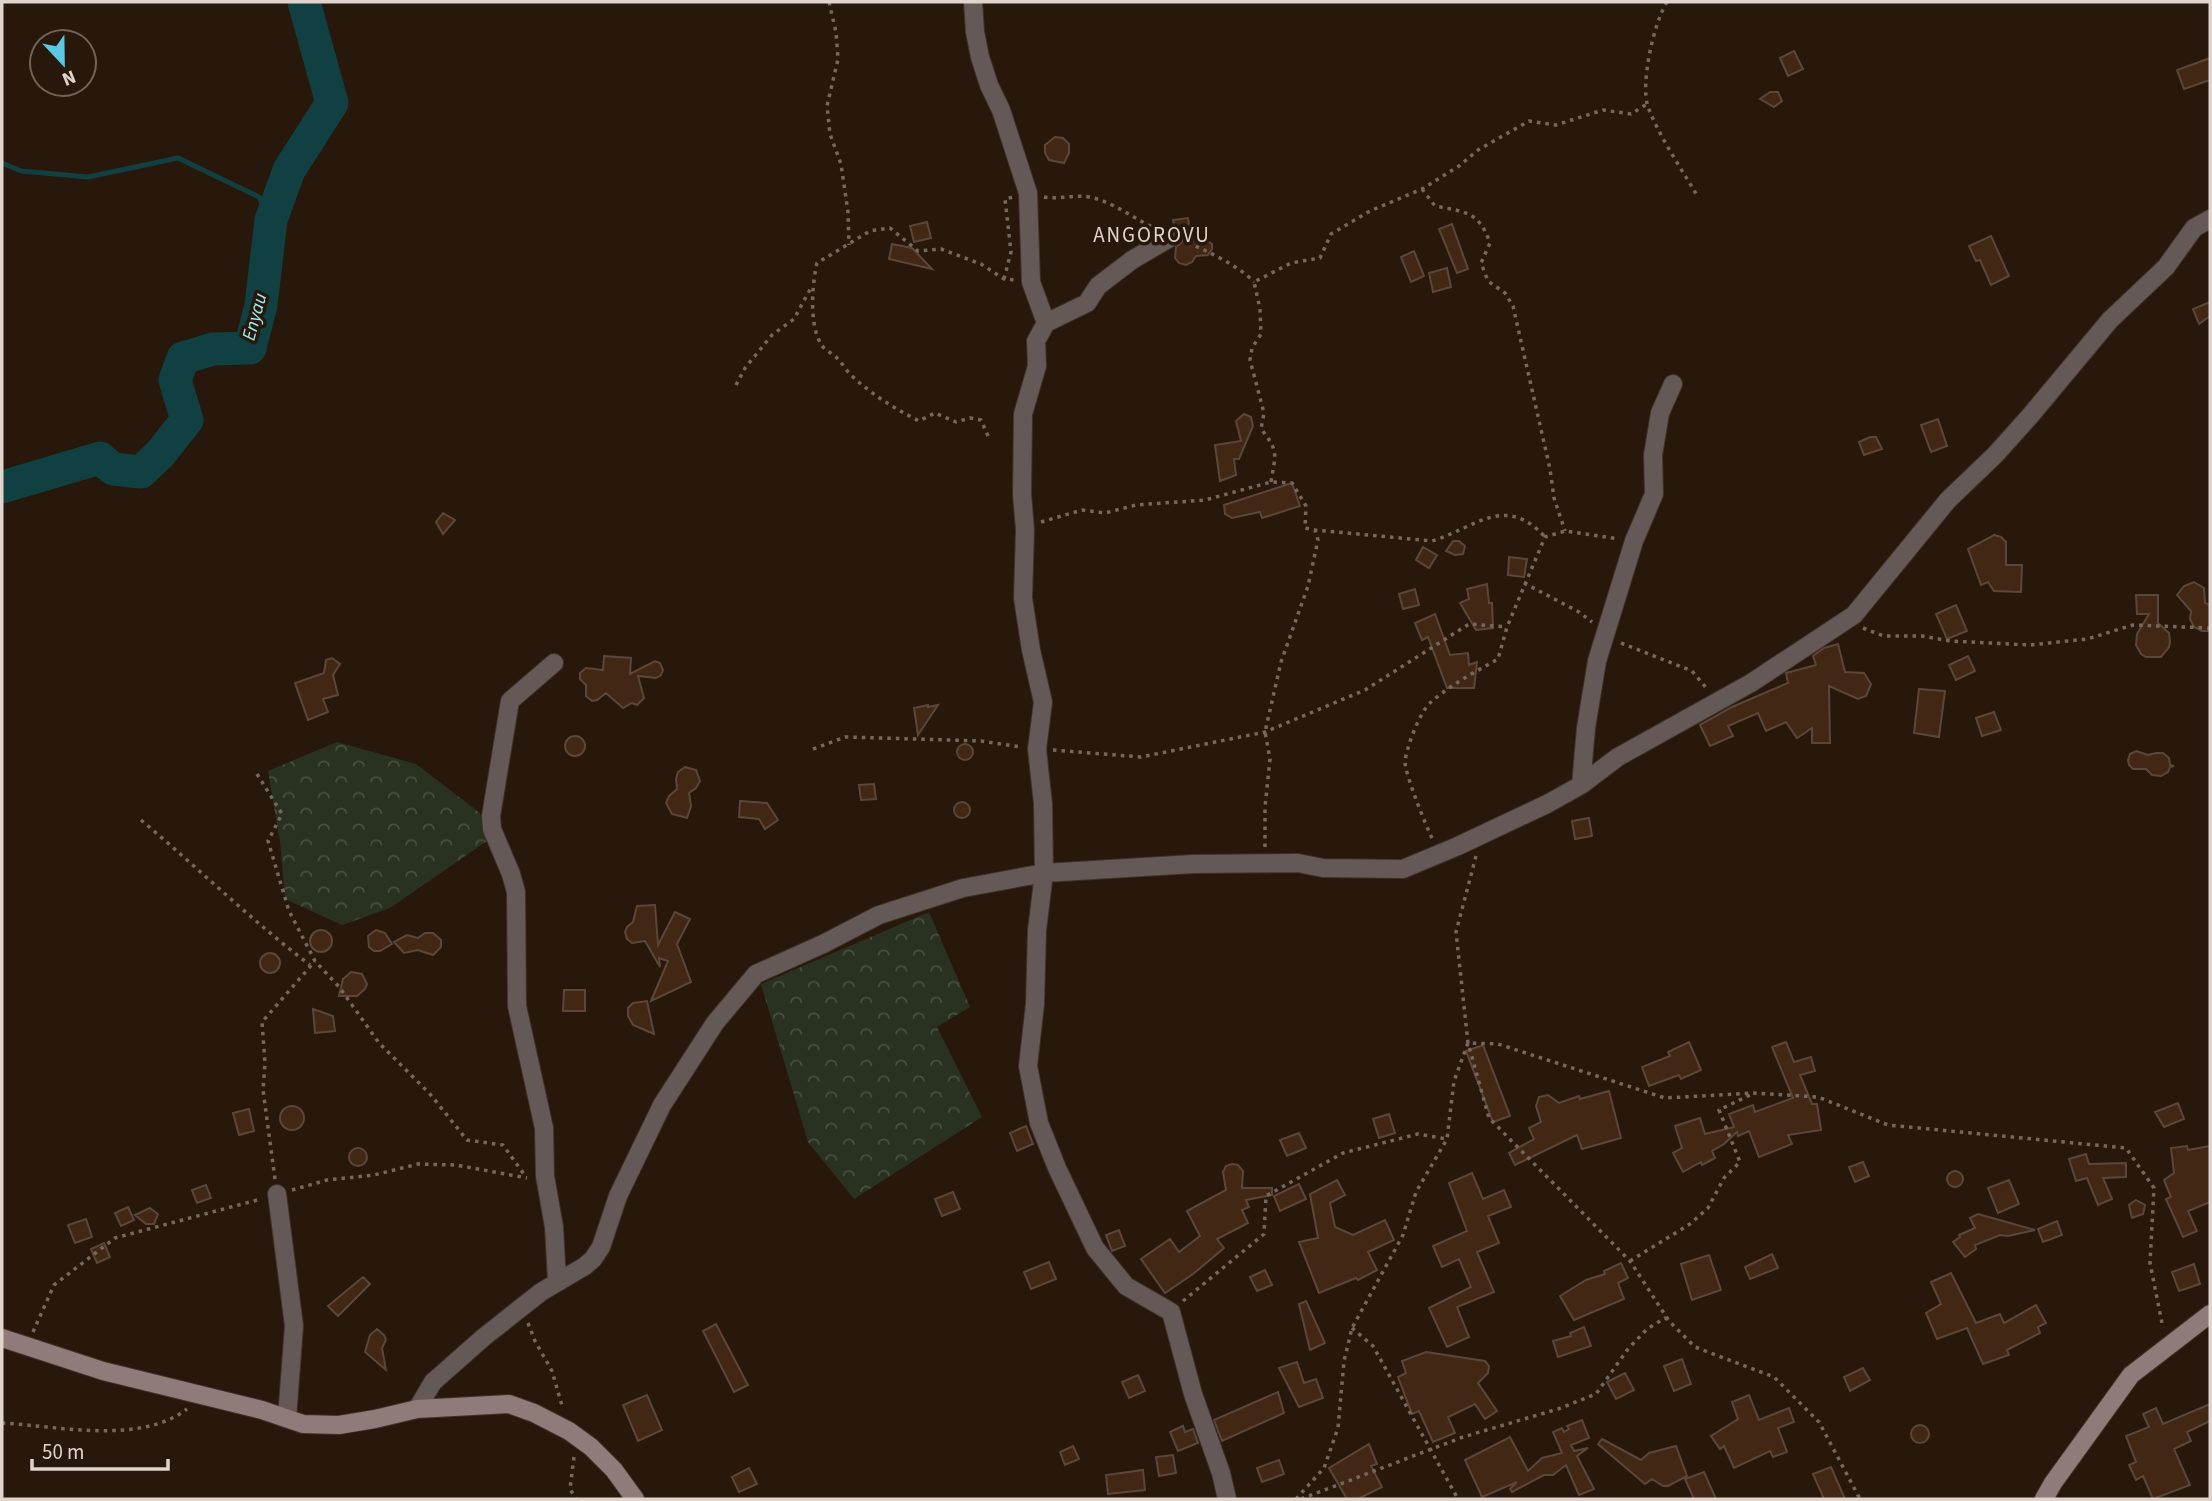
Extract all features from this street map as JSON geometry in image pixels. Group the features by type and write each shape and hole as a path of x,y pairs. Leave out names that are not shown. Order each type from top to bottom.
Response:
{"street":[{"path":"973,2 980,57 1001,110 1028,193 1031,282 1046,323"},
{"path":"417,1409 433,1382 522,1307 557,1281 585,1266 601,1247 618,1196 662,1105 715,1023 756,974 879,915 964,888 1044,873 1193,864 1298,863 1323,868 1403,869 1547,804 1581,785 1618,757 1751,683 1854,615 1948,500 1995,455 2110,320 2166,267 2194,228 2210,219"},
{"path":"1173,236 1132,260 1098,286 1087,303 1046,323 1036,341 1037,366 1023,414 1023,598 1043,702 1037,749 1043,804 1044,873 1037,930 1035,1004 1028,1066 1039,1123 1095,1248 1126,1286 1171,1312 1193,1394 1221,1473 1227,1499"},
{"path":"1581,785 1586,727 1597,661 1634,541 1654,494 1653,455 1660,414 1673,384"},
{"path":"554,663 510,701 491,816 492,829 516,892 517,1006 544,1128 536,1177 554,1227 557,1281"},
{"path":"277,1194 294,1326 287,1418"},
{"path":"2043,1499 2130,1375 2210,1314"},
{"path":"2,1338 103,1371 205,1395 303,1424 339,1425 417,1409 509,1404 569,1431 591,1447 614,1470 635,1499"}],"path":[{"path":"829,2 836,32 838,59 827,106 830,134 841,164 848,212 849,245"},
{"path":"1667,2 1659,14 1647,69 1647,104 1698,197"},
{"path":"1254,282 1291,263 1320,258 1331,234 1370,211 1422,189 1459,166 1478,150 1529,121 1556,125 1603,110 1630,114 1647,104"},
{"path":"1422,189 1435,206 1467,213 1484,226 1490,243 1480,263 1488,281 1505,293 1513,306 1555,498 1565,531"},
{"path":"1028,193 1052,199 1088,197 1110,205 1206,250 1228,265 1244,271 1254,282 1260,309 1261,334 1252,348 1250,360 1264,413 1261,429 1271,441 1277,457 1271,482"},
{"path":"988,436 981,420 970,418 956,422 934,413 919,421 889,406 869,392 838,359 821,346 817,334 813,286 817,263 870,231 890,228 918,251 941,249 981,264 1004,279 1031,282"},
{"path":"736,385 745,368 772,335 794,320 813,286"},
{"path":"1024,530 1050,518 1082,510 1105,513 1136,505 1205,500 1271,482 1292,483 1306,506 1305,528 1432,541 1488,517 1511,516 1532,522 1545,537"},
{"path":"1270,863 1264,844 1266,785 1270,759 1265,732 1281,662 1308,586 1318,540 1315,530"},
{"path":"1545,537 1565,531 1634,541"},
{"path":"1439,852 1423,822 1405,763 1413,735 1428,705 1498,659 1507,627 1545,537"},
{"path":"1854,615 1863,628 1884,636 1922,636 1950,641 2030,645 2087,639 2133,625 2210,628"},
{"path":"813,749 845,737 981,741 1037,749 1141,757 1265,732 1365,690 1469,624 1507,627"},
{"path":"257,774 282,814 268,841 289,911 315,961 340,988 379,1043 430,1094 467,1140 503,1145 536,1177"},
{"path":"141,820 263,929 310,965"},
{"path":"1483,834 1457,932 1468,1043 1489,1118 1630,1261 1669,1321 1695,1346 1774,1377 1819,1422 1860,1499"},
{"path":"277,1194 263,1090 265,1063 262,1021 315,961"},
{"path":"1468,1043 1497,1044 1665,1098 1754,1093 1818,1097 1888,1125 2126,1148 2154,1188 2150,1263 2167,1347"},
{"path":"1298,1499 1324,1468 1338,1428 1344,1361 1352,1328 1403,1235 1416,1192 1447,1139 1454,1081 1468,1043"},
{"path":"1630,1261 1690,1224 1708,1208 1724,1178 1740,1162 1719,1110 1754,1093"},
{"path":"1171,1312 1264,1234 1266,1196 1343,1153 1418,1134 1447,1139"},
{"path":"27,1347 54,1284 115,1238 327,1180 374,1175 418,1164 456,1165 536,1177"},
{"path":"522,1307 535,1341 552,1371 569,1431 575,1456 570,1489 576,1499"},
{"path":"1298,1499 1463,1437 1558,1409 1597,1394 1628,1349 1647,1329 1665,1318 1669,1321"},
{"path":"1352,1328 1373,1346 1458,1499"},
{"path":"2,1423 118,1432 172,1420 205,1395"}],"green space":[{"path":"337,742 416,764 480,813 487,841 390,908 342,925 285,899 280,842 268,771"},
{"path":"929,912 970,1007 937,1027 982,1117 854,1199 808,1142 761,984"}],"building":[{"path":"1794,51 1803,69 1788,76 1780,58"},
{"path":"2210,58 2210,80 2184,89 2177,70"},
{"path":"1770,92 1778,92 1782,101 1774,107 1760,99"},
{"path":"1055,137 1063,138 1069,144 1069,153 1064,163 1049,160 1045,153 1045,145"},
{"path":"1188,218 1191,238 1206,240 1212,244 1212,249 1208,255 1196,256 1186,265 1175,258 1176,247 1182,242 1184,235 1182,230 1174,225 1173,220"},
{"path":"927,222 931,238 914,242 910,226"},
{"path":"1452,224 1468,269 1457,273 1439,229"},
{"path":"1991,236 2009,276 1991,285 1980,260 1976,261 1969,246"},
{"path":"892,244 912,248 932,269 889,259"},
{"path":"1414,251 1424,276 1411,282 1401,257"},
{"path":"1447,268 1451,287 1433,292 1429,273"},
{"path":"2210,302 2210,316 2199,324 2193,309"},
{"path":"1244,414 1251,417 1253,426 1239,459 1234,459 1236,475 1220,481 1215,445 1241,441 1236,421"},
{"path":"1938,419 1947,446 1931,452 1921,425"},
{"path":"1876,437 1882,449 1864,455 1859,442"},
{"path":"1292,483 1300,506 1262,518 1260,512 1232,518 1225,514 1224,505"},
{"path":"443,513 455,520 443,534 436,522"},
{"path":"1994,535 2006,542 2006,565 2022,565 2021,592 1994,591 1988,582 1981,585 1968,549"},
{"path":"1453,541 1459,541 1465,546 1463,554 1455,555 1446,551"},
{"path":"1423,547 1437,555 1429,568 1416,560"},
{"path":"1509,557 1527,559 1524,577 1508,575"},
{"path":"2194,582 2204,588 2205,603 2210,605 2210,631 2194,627 2190,619 2191,611 2177,595 2184,586"},
{"path":"1487,584 1489,603 1492,603 1493,628 1476,630 1460,603 1469,599 1467,589"},
{"path":"1415,589 1419,605 1403,609 1399,594"},
{"path":"2136,595 2158,595 2158,623 2169,633 2170,642 2161,657 2146,657 2136,645 2137,634 2149,614 2137,614"},
{"path":"1956,605 1967,631 1947,639 1936,614"},
{"path":"1435,614 1450,655 1468,653 1469,665 1477,662 1474,688 1447,688 1428,637 1422,640 1415,623"},
{"path":"1838,644 1845,672 1864,673 1871,684 1866,696 1858,699 1829,686 1830,743 1812,743 1812,728 1797,738 1786,722 1766,731 1758,713 1728,726 1733,736 1710,746 1700,725 1732,707 1788,683 1786,673 1816,665 1813,656 1824,648"},
{"path":"604,656 631,658 630,674 655,661 660,663 663,670 656,678 638,676 644,698 637,705 632,703 623,708 606,693 592,701 586,696 586,685 580,679 580,673 586,668 603,670"},
{"path":"1968,656 1975,671 1956,680 1949,665"},
{"path":"332,658 340,664 333,675 338,695 323,699 328,712 308,720 295,683 324,673 326,660"},
{"path":"1919,689 1945,691 1939,737 1914,733"},
{"path":"938,705 918,735 914,708"},
{"path":"1994,712 2001,730 1982,736 1976,718"},
{"path":"575,736 582,739 585,746 582,753 575,756 568,753 565,746 568,739"},
{"path":"965,744 973,752 965,760 957,752"},
{"path":"2136,751 2148,755 2163,753 2169,758 2170,765 2174,766 2161,776 2152,775 2146,769 2133,769 2128,760 2130,754"},
{"path":"685,767 696,770 700,781 689,793 691,806 687,818 672,814 666,803 677,789 678,772"},
{"path":"874,784 876,799 861,800 859,785"},
{"path":"740,801 767,803 778,820 765,829 759,819 739,817"},
{"path":"962,802 968,804 968,816 962,818 956,816 954,810 956,804"},
{"path":"1589,818 1592,836 1575,839 1572,821"},
{"path":"655,905 658,945 675,912 690,919 677,944 691,982 651,1001 668,961 659,958 660,967 645,941 632,943 625,932 633,922 637,906"},
{"path":"321,930 329,933 332,941 329,949 321,952 313,949 310,941 313,933"},
{"path":"376,930 385,933 392,944 380,951 369,947 368,936"},
{"path":"425,933 433,933 441,940 441,947 433,955 418,950 404,953 394,942 407,935 418,938"},
{"path":"270,953 277,956 280,963 277,970 270,973 263,970 260,963 263,956"},
{"path":"351,972 362,974 367,984 365,989 357,996 339,996 343,979"},
{"path":"564,990 585,990 585,1011 563,1011"},
{"path":"647,1001 654,1034 633,1025 628,1016 628,1008 633,1003"},
{"path":"313,1009 333,1016 335,1031 315,1033"},
{"path":"1689,1042 1701,1070 1681,1079 1679,1075 1649,1086 1642,1067 1670,1056 1668,1052"},
{"path":"1786,1042 1794,1062 1811,1057 1815,1071 1800,1075 1812,1104 1817,1104 1821,1130 1788,1135 1792,1144 1759,1157 1749,1131 1738,1136 1737,1132 1712,1151 1715,1158 1683,1172 1673,1153 1682,1148 1675,1126 1700,1118 1705,1134 1734,1127 1729,1114 1753,1105 1755,1112 1793,1098 1772,1047"},
{"path":"1483,1045 1510,1116 1493,1122 1466,1051"},
{"path":"1609,1091 1621,1138 1582,1149 1577,1135 1515,1165 1509,1153 1534,1139 1529,1128 1541,1122 1536,1106 1539,1097 1548,1095 1559,1103 1579,1096 1580,1099"},
{"path":"2178,1103 2184,1119 2164,1127 2155,1112"},
{"path":"292,1106 303,1113 304,1118 297,1129 292,1130 281,1123 280,1118 287,1107"},
{"path":"249,1109 254,1131 239,1135 233,1113"},
{"path":"1389,1114 1395,1133 1379,1138 1373,1119"},
{"path":"1026,1126 1033,1144 1017,1151 1010,1133"},
{"path":"1299,1133 1306,1148 1287,1156 1280,1140"},
{"path":"2187,1146 2188,1150 2210,1146 2210,1202 2188,1211 2197,1231 2183,1237 2166,1199 2171,1197 2164,1180 2174,1173 2171,1148"},
{"path":"358,1148 364,1151 367,1157 364,1163 358,1166 352,1163 349,1157 352,1151"},
{"path":"2086,1154 2089,1164 2126,1163 2126,1177 2103,1178 2112,1199 2098,1205 2087,1178 2076,1181 2069,1159"},
{"path":"1863,1162 1869,1176 1855,1182 1849,1167"},
{"path":"1238,1165 1243,1171 1242,1188 1272,1188 1272,1195 1246,1200 1249,1207 1242,1210 1248,1223 1217,1239 1224,1248 1165,1293 1141,1259 1170,1239 1179,1252 1200,1236 1187,1211 1226,1190 1223,1172 1226,1166"},
{"path":"1955,1171 1963,1179 1955,1187 1947,1179"},
{"path":"1472,1173 1483,1199 1504,1190 1511,1207 1488,1216 1499,1243 1477,1252 1494,1292 1457,1307 1469,1337 1447,1347 1429,1308 1471,1287 1459,1259 1442,1267 1433,1246 1467,1231 1449,1183"},
{"path":"1337,1180 1345,1195 1330,1203 1335,1227 1353,1235 1385,1220 1394,1240 1368,1252 1377,1270 1358,1280 1356,1278 1319,1293 1299,1242 1318,1238 1310,1194"},
{"path":"2009,1180 2019,1204 1998,1213 1988,1188"},
{"path":"1299,1184 1306,1199 1280,1211 1274,1196"},
{"path":"206,1185 211,1198 197,1203 192,1190"},
{"path":"953,1192 960,1209 942,1216 935,1199"},
{"path":"2136,1200 2145,1205 2144,1210 2143,1214 2132,1218 2129,1205"},
{"path":"128,1207 134,1220 121,1226 115,1213"},
{"path":"150,1208 158,1214 154,1224 146,1224 135,1215"},
{"path":"1978,1214 2035,1230 2008,1236 2000,1235 1975,1245 1976,1249 1965,1257 1953,1242 1959,1235 1975,1228 1970,1218"},
{"path":"86,1219 92,1237 75,1243 68,1225"},
{"path":"2057,1221 2062,1235 2043,1242 2038,1229"},
{"path":"1119,1230 1125,1246 1112,1251 1106,1235"},
{"path":"104,1243 110,1257 97,1263 91,1249"},
{"path":"1772,1254 1778,1268 1750,1279 1745,1267"},
{"path":"1709,1255 1721,1290 1692,1300 1681,1264"},
{"path":"1049,1262 1056,1279 1031,1289 1024,1272"},
{"path":"1621,1263 1628,1278 1618,1283 1624,1299 1574,1320 1560,1296"},
{"path":"2194,1264 2200,1284 2179,1291 2172,1272"},
{"path":"1265,1270 1272,1285 1257,1291 1250,1277"},
{"path":"1951,1273 1976,1323 2000,1314 2004,1323 2036,1305 2046,1323 2038,1327 2040,1333 2007,1350 2009,1355 1983,1364 1967,1328 1937,1339 1926,1313 1941,1304 1931,1282"},
{"path":"363,1277 370,1284 338,1316 328,1306"},
{"path":"1306,1301 1325,1343 1310,1350 1299,1304"},
{"path":"716,1324 748,1385 734,1392 703,1331"},
{"path":"1584,1327 1591,1346 1558,1357 1553,1341 1571,1336 1570,1333"},
{"path":"377,1329 386,1340 382,1348 386,1370 365,1352 370,1335"},
{"path":"1426,1352 1485,1361 1489,1366 1488,1373 1478,1383 1497,1411 1485,1419 1475,1404 1448,1417 1455,1433 1433,1442 1419,1411 1412,1414 1398,1377 1406,1373 1402,1361"},
{"path":"1682,1359 1691,1384 1674,1391 1664,1366"},
{"path":"1297,1362 1304,1383 1316,1379 1323,1398 1299,1407 1279,1368"},
{"path":"1863,1368 1870,1380 1850,1391 1844,1377"},
{"path":"1625,1373 1634,1390 1616,1399 1607,1382"},
{"path":"1138,1375 1145,1391 1129,1398 1122,1382"},
{"path":"1278,1392 1284,1413 1222,1441 1214,1420"},
{"path":"647,1395 662,1430 638,1441 623,1405"},
{"path":"1749,1395 1759,1420 1789,1408 1794,1422 1778,1428 1787,1452 1773,1457 1770,1451 1734,1468 1724,1446 1720,1449 1711,1436 1738,1419 1732,1402"},
{"path":"2210,1404 2210,1421 2187,1432 2191,1441 2174,1449 2190,1485 2153,1499 2143,1476 2136,1480 2129,1465 2136,1462 2126,1436 2149,1427 2143,1414 2156,1408 2163,1424"},
{"path":"1582,1420 1589,1438 1571,1445 1574,1451 1588,1448 1577,1456 1594,1489 1579,1495 1566,1465 1553,1475 1544,1475 1512,1492 1510,1489 1517,1482 1482,1497 1465,1460 1510,1437 1528,1471 1542,1458 1562,1453 1553,1432 1562,1428 1564,1432 1569,1429 1567,1426"},
{"path":"1920,1425 1926,1428 1929,1434 1926,1440 1920,1443 1914,1440 1911,1434 1914,1428"},
{"path":"1183,1426 1185,1432 1193,1429 1198,1443 1178,1451 1170,1432"},
{"path":"1602,1439 1641,1460 1649,1453 1676,1446 1687,1476 1668,1486 1652,1479 1645,1484 1598,1444"},
{"path":"1369,1444 1377,1464 1371,1466 1382,1487 1358,1499 1347,1499 1329,1468"},
{"path":"1073,1446 1079,1459 1065,1465 1060,1452"},
{"path":"1173,1455 1176,1473 1159,1476 1156,1457"},
{"path":"1279,1460 1284,1474 1262,1482 1257,1468"},
{"path":"1831,1467 1845,1499 1824,1499 1813,1474"},
{"path":"749,1468 757,1484 739,1492 732,1477"},
{"path":"1143,1470 1145,1490 1108,1494 1106,1475"},
{"path":"1704,1472 1716,1499 1694,1499 1685,1479"}],"waterway":[{"name":"Enyau","path":"2,487 100,458 113,469 141,472 160,454 187,420 175,380 183,358 213,349 250,348 261,305 271,220 289,170 332,103 304,2"},
{"path":"2,163 21,171 88,177 178,158 259,197 271,220"}],"district":[{"name":"ANGOROVU","path":"1152,235"}]}
